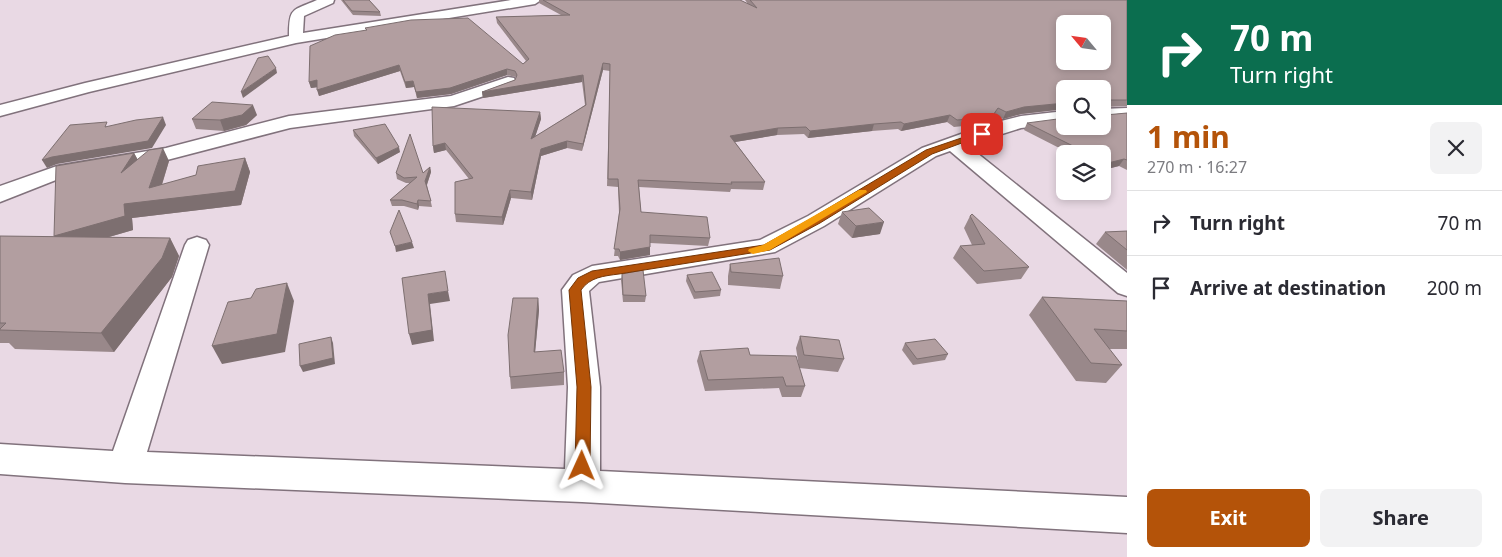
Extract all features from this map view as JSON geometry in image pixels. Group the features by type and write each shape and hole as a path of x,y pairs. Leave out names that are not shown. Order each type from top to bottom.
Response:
{"street":[{"path":"296,39 296,17 298,13 328,0"},
{"path":"0,111 102,84 296,39 535,0"},
{"path":"0,195 14,187 57,172 167,154 289,122 454,101 508,82"},
{"path":"1111,114 1127,113"},
{"path":"582,486 584,387 575,290 582,281 592,275 624,269 766,248 816,221 929,152 996,128 1021,122 1056,118"},
{"path":"954,144 1127,287"},
{"path":"125,467 197,245"},
{"path":"0,459 125,467 582,486 1127,515"}],"building":[{"path":"343,0 369,0 380,12 352,11"},
{"path":"543,0 740,0 757,8 750,0 1127,0 1127,100 1111,100 1111,80 1056,80 1056,104 1024,107 1006,112 998,108 993,115 985,118 957,120 950,115 904,124 901,122 874,124 810,131 806,127 778,128 730,136 765,182 731,182 732,184 638,180 641,212 707,217 710,238 650,235 650,247 620,252 619,249 614,249 620,209 618,179 608,179 610,64 603,63 583,144 567,141 541,149 531,192 510,190 502,217 455,214 455,182 473,178 445,143 433,146 432,107 540,112 531,139 586,105 583,75 482,92 515,80 517,75 515,71 507,69 450,88 416,92 413,81 405,82 399,65 317,90 317,80 309,82 310,46 335,35 411,20 468,18 523,64 529,59 496,17 570,15"},
{"path":"268,56 276,68 241,92 258,58"},
{"path":"212,102 253,105 242,115 220,120 192,119"},
{"path":"1127,113 1127,160 1111,162 1111,145 1071,145 1027,123 1056,119 1056,135 1111,135 1111,114"},
{"path":"163,117 148,141 42,160 70,125 107,122 105,127 136,120"},
{"path":"385,124 399,147 376,158 353,130"},
{"path":"410,134 423,173 430,167 425,181 431,201 418,200 417,204 402,200 390,200 417,177 404,178 396,173"},
{"path":"163,148 149,188 196,175 198,166 245,158 235,191 124,204 125,216 54,236 56,166 134,153 121,173 149,150"},
{"path":"869,208 884,222 856,226 842,212"},
{"path":"399,210 412,242 395,246 390,232"},
{"path":"972,214 1029,267 984,271 960,246 985,244 970,216"},
{"path":"1127,231 1127,250 1105,232"},
{"path":"0,236 170,238 162,258 101,333 0,330 6,323 0,323"},
{"path":"779,258 783,276 731,272 730,264"},
{"path":"643,270 646,296 623,295 622,274"},
{"path":"445,271 448,291 428,294 432,330 409,334 402,278"},
{"path":"712,272 721,290 695,292 687,275"},
{"path":"287,283 277,334 212,346 228,302 251,298 256,289"},
{"path":"1042,297 1127,301 1127,331 1094,329 1122,365 1091,363"},
{"path":"513,298 538,298 534,352 561,350 564,372 510,377 508,335"},
{"path":"800,336 839,340 844,359 804,355"},
{"path":"331,337 333,358 300,366 299,344"},
{"path":"935,339 948,354 917,359 905,343"},
{"path":"748,348 750,355 796,356 805,386 786,386 783,377 708,380 700,351"}],"slow traffic":[{"path":"753,251 766,248 816,221 862,192"}],"route":[{"path":"582,466 584,387 575,290 582,281 592,275 619,270 766,248 816,221 929,152 982,134"}]}
